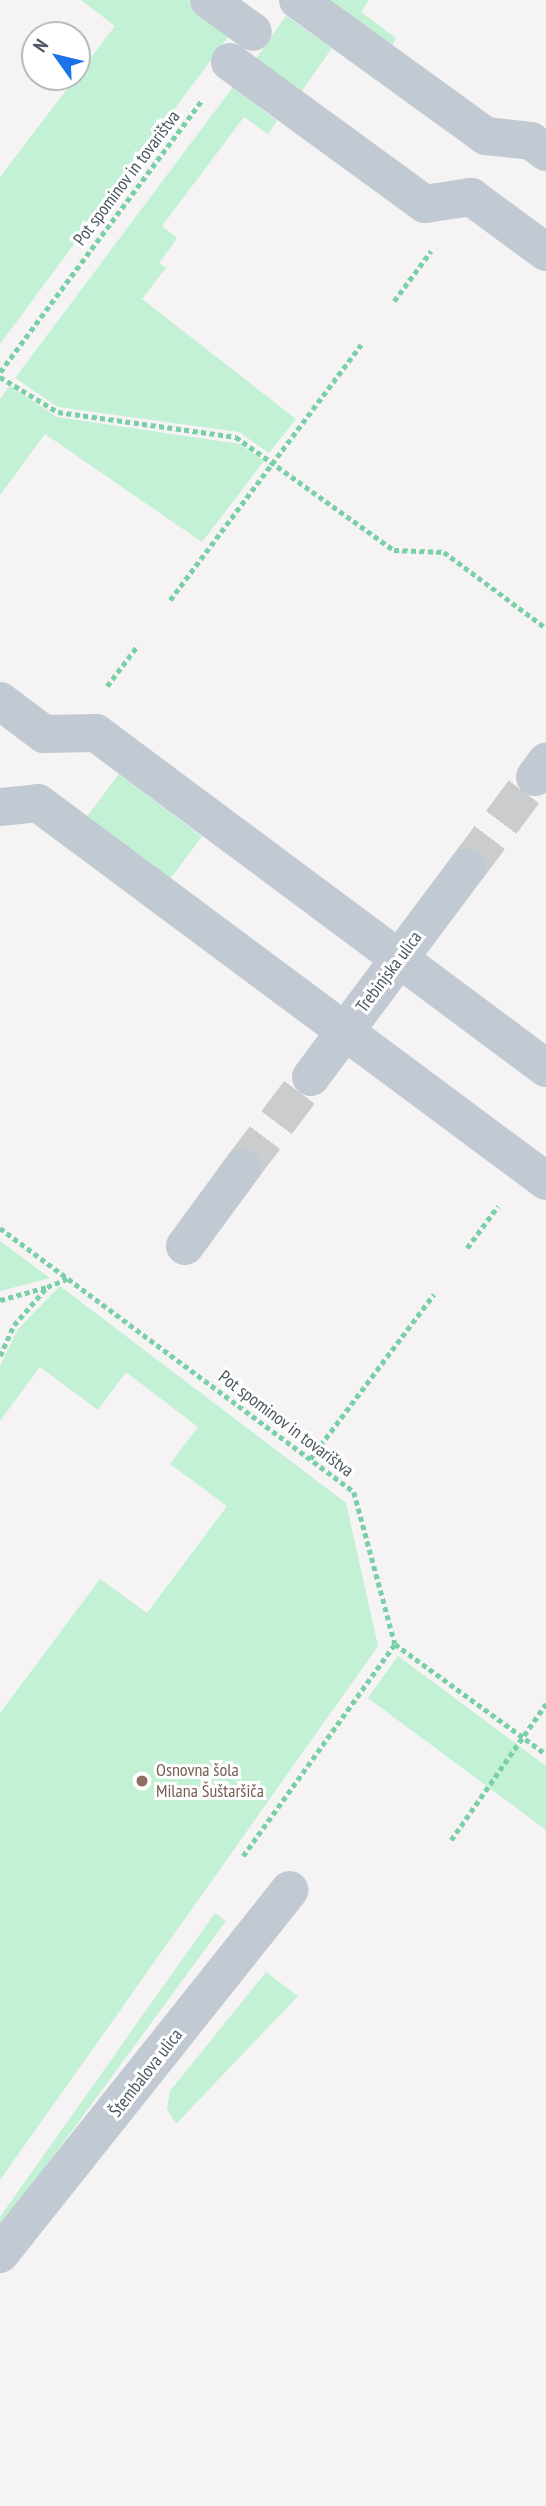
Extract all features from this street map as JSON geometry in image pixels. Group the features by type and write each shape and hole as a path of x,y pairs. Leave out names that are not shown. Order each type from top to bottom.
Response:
{"street":[{"path":"209,0 253,32"},
{"path":"298,0 486,136 531,141 546,152"},
{"path":"230,62 425,204 471,197 546,251"},
{"path":"0,701 44,734 96,733 546,1068"},
{"path":"0,807 38,803 546,1181"},
{"name":"Trebinjska ulica","path":"311,1077 467,868"},
{"path":"185,1246 243,1168"},
{"name":"Štembalova ulica","path":"0,2254 290,1890"}],"path":[{"name":"Pot spominov in tovarištva","path":"0,372 230,62"},
{"path":"170,600 360,345"},
{"path":"0,377 58,412 236,437 394,550 444,552 546,628"},
{"name":"Pot spominov in tovarištva","path":"0,1228 354,1492 395,1644"},
{"path":"0,1300 68,1279"},
{"path":"0,1356 14,1325 47,1287"},
{"path":"310,1459 434,1293"},
{"path":"243,1856 395,1644 546,1754"},
{"path":"451,1840 546,1704"}],"green space":[{"path":"81,0 188,0 231,33 0,344 0,177 65,91 91,91 91,58 115,26"},
{"path":"328,0 369,0 361,12 396,38 392,45"},
{"path":"286,16 332,48 300,94 254,62"},
{"path":"233,87 277,121 268,134 244,117 162,226 177,238 159,263 166,268 142,299 296,419 269,453 239,432 58,407 15,378"},
{"path":"10,386 57,417 240,444 264,461 202,542 45,434 0,495 0,399"},
{"path":"119,774 202,837 168,882 85,820"},
{"path":"0,1241 50,1278 0,1291"},
{"name":"Osnovna šola Milana Šuštaršiča","path":"60,1286 346,1503 378,1646 0,2180 0,1713 100,1579 147,1613 227,1506 170,1464 198,1427 126,1372 98,1410 40,1367 0,1421 0,1366 18,1329"},
{"path":"398,1656 546,1766 546,1830 368,1698"},
{"path":"215,1913 226,1921 0,2229 0,2217"},
{"path":"266,1972 298,1996 176,2124 167,2109 170,2091"}],"tunnel":[{"path":"467,868 535,777"},
{"path":"242,1168 311,1077"}],"place":[{"name":"Osnovna šola Milana Šuštaršiča","path":"142,1781"}]}
